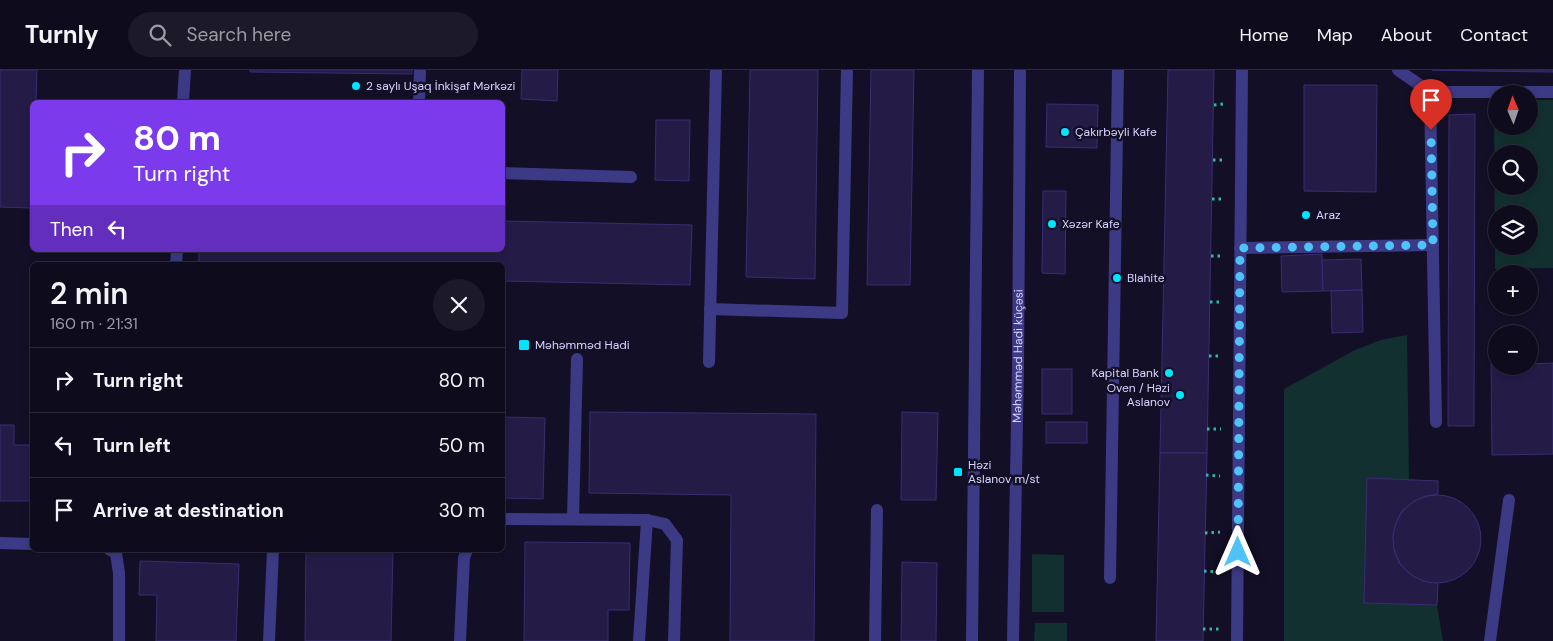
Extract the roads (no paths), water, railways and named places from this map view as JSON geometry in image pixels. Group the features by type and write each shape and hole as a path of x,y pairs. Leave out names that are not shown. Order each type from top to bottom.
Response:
{"street":[{"path":"184,100 185,70"},
{"path":"419,100 420,70"},
{"path":"709,362 716,70"},
{"path":"710,309 842,313 848,70"},
{"path":"972,641 978,70"},
{"name":"Məhəmməd Hadi küçəsi","path":"1013,641 1018,376 1020,70"},
{"path":"1110,578 1118,70"},
{"path":"1237,641 1242,70"},
{"path":"1398,70 1430,92 1553,92"},
{"path":"1430,92 1436,422"},
{"path":"505,172 631,177"},
{"path":"1240,248 1433,245"},
{"path":"573,519 577,360"},
{"path":"1490,641 1509,500"},
{"path":"875,641 878,510"},
{"path":"505,519 647,520 665,524 677,540 674,641"},
{"path":"639,641 647,520"},
{"path":"0,543 30,544"},
{"path":"113,552 116,554 119,573 119,641"},
{"path":"269,641 272,552"},
{"path":"460,641 464,558 466,552"}],"place":[{"name":"2 saylı Uşaq İnkişaf Mərkəzi","path":"356,86"},
{"name":"Çakırbəyli Kafe","path":"1065,132"},
{"name":"Araz","path":"1306,215"},
{"name":"Xəzər Kafe","path":"1052,224"},
{"name":"Blahite","path":"1117,278"},
{"name":"Məhəmməd Hadi","path":"524,345"},
{"name":"Kapital Bank","path":"1169,373"},
{"name":"Oven / Hәzi Aslanov","path":"1180,395"},
{"name":"Həzi Aslanov m/st","path":"958,472"}]}
